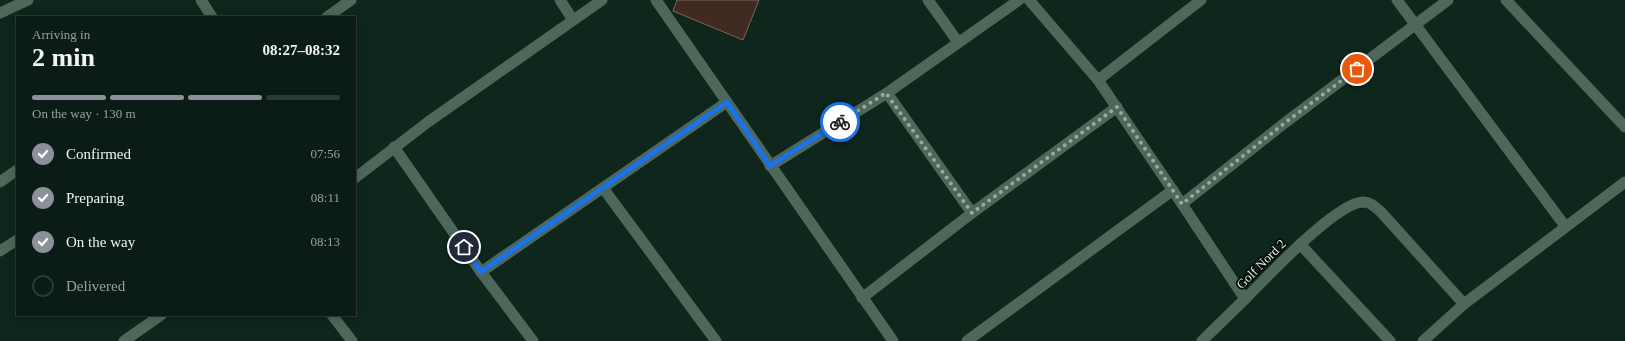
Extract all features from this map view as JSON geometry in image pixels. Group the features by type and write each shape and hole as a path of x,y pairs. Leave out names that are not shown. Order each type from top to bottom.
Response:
{"street":[{"path":"0,13 28,0"},
{"path":"201,0 211,16"},
{"path":"328,16 351,0"},
{"path":"560,0 573,20"},
{"path":"356,177 394,147 602,0"},
{"path":"656,0 893,341"},
{"path":"928,0 958,42"},
{"path":"770,166 886,93 1019,0"},
{"path":"1029,0 1098,80 1245,299"},
{"path":"1098,80 1202,0"},
{"path":"1397,0 1565,226"},
{"path":"1182,204 1286,122 1448,0"},
{"path":"1506,0 1625,127"},
{"path":"886,93 972,213"},
{"path":"481,272 727,102"},
{"path":"862,298 972,213 1117,107"},
{"path":"394,147 481,272 533,341"},
{"path":"0,182 16,171"},
{"path":"1423,341 1464,304 1625,182"},
{"path":"603,188 716,341"},
{"path":"967,341 1173,190"},
{"name":"Golf Nord 2","path":"1202,341 1300,244 1342,210 1356,203 1364,202 1372,204 1464,304"},
{"path":"1,249 16,241"},
{"path":"1300,244 1390,341"},
{"path":"124,341 161,316"},
{"path":"333,316 352,341"}],"building":[{"path":"677,0 759,0 743,40 673,11"}],"way so far":[{"path":"840,122 886,93 972,213 1117,107 1182,204 1286,122 1357,69"}],"route":[{"path":"464,247 481,272 727,102 770,166 840,122"}]}
